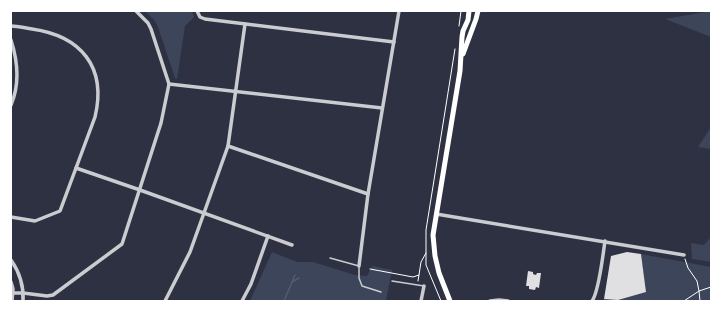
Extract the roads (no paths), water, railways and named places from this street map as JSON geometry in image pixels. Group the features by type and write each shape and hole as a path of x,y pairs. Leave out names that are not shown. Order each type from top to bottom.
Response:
{"main road":[{"path":"450,301 439,273 435,256 433,235 461,58 463,31 468,20 469,11"},
{"path":"461,58 478,11"}],"street":[{"path":"13,293 47,296 53,295 122,244 161,123 169,84 151,29 148,23 136,11"},
{"path":"197,11 200,17 205,19 394,42"},
{"path":"359,266 368,194 399,11"},
{"path":"165,301 190,252 228,146 245,24"},
{"path":"11,26 42,30 69,40 85,55 93,67 98,91 95,117 60,212 36,221 11,217"},
{"path":"11,40 16,57 17,72 15,92 11,105"},
{"path":"169,84 382,108"},
{"path":"228,146 368,194"},
{"path":"76,168 292,245"},
{"path":"436,214 684,254"},
{"path":"242,301 251,284 268,236"},
{"path":"592,301 594,300 597,291 605,241"},
{"path":"11,260 20,275 23,301"},
{"path":"11,282 13,293 12,301"},
{"path":"421,301 424,286"},
{"path":"490,301 508,301"}],"lane":[{"path":"330,258 359,266 359,278 362,286 381,292"},
{"path":"392,281 424,286"}],"waterway":[{"path":"284,301 295,275"},
{"path":"292,282 299,278"}]}
